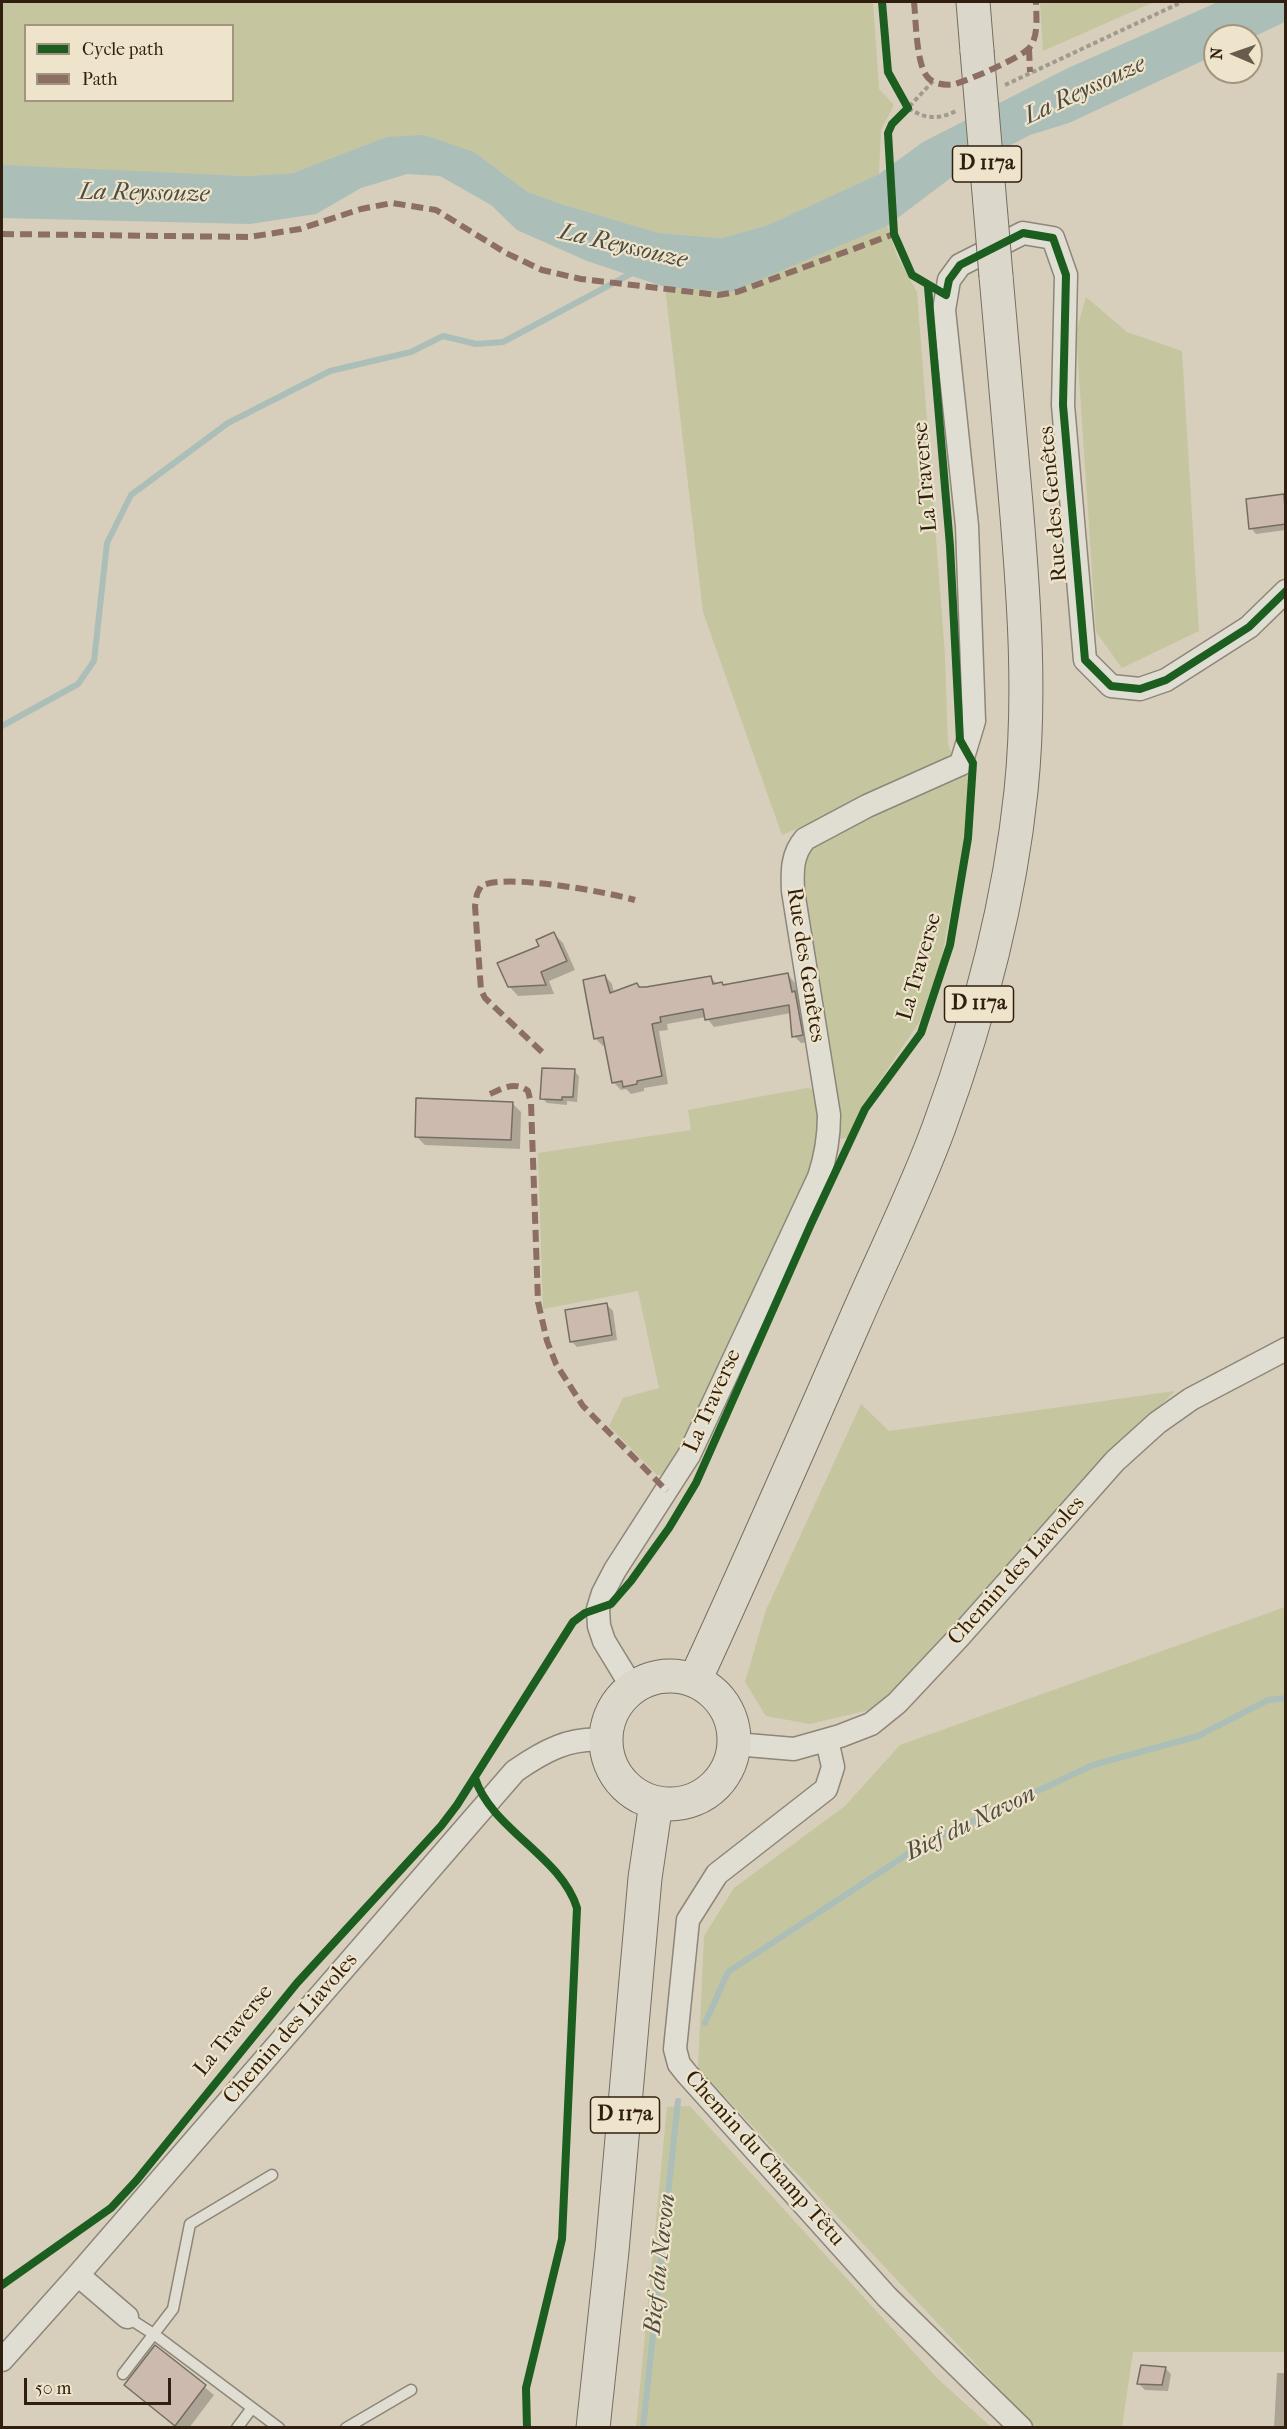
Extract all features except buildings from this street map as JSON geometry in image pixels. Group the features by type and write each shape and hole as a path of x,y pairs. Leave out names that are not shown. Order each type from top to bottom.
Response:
{"main road":[{"name":"D 117a","path":"695,1680 754,1552 938,1130 972,1033 994,952 1011,871 1021,788 1026,712 1025,641 1019,538 974,2"},
{"path":"674,1675 695,1680 712,1691 725,1706 733,1725 735,1744 729,1766 717,1785 699,1798 678,1804 656,1803 636,1795 619,1780 609,1761 605,1740 608,1719 618,1701 633,1687 652,1677 674,1675"},
{"name":"D 117a","path":"593,2427 612,2252 645,1878 656,1803"}],"street":[{"name":"Rue des Genêtes","path":"633,1687 604,1641 598,1609 603,1593 615,1570 689,1455 819,1177 826,1156 829,1115 793,891 792,871 798,847 805,838 867,806 960,764 974,721 966,526 944,310 949,280 960,265 1023,232 1053,238 1066,276 1063,405 1085,660 1111,687 1140,689 1166,680 1249,627 1286,591"},
{"name":"Chemin des Liavoles","path":"735,1744 795,1749 871,1724 897,1703 959,1637 1115,1461 1157,1423 1191,1399 1286,1349"},
{"name":"Chemin des Liavoles","path":"2,2360 515,1771 555,1746 572,1741 605,1740"},
{"name":"Chemin du Champ Têtu","path":"827,1740 833,1767 826,1789 717,1874 688,1920 675,2049 679,2064 887,2297 1022,2427"},
{"path":"78,2275 127,2317"}],"lane":[{"path":"123,2374 173,2309 190,2224 272,2175"},
{"path":"127,2317 155,2335 279,2427"},
{"path":"346,2427 411,2390"},
{"path":"237,2427 252,2408"}],"path":[{"path":"1002,86 1182,2"},
{"path":"900,116 933,81"},
{"path":"903,99 908,108 921,117 946,116 965,106"}],"green space":[{"path":"2,2 873,2 879,89 894,105 881,130 879,174 768,225 722,238 659,233 561,204 528,192 474,152 386,137 293,173 247,176 2,165"},
{"path":"1040,2 1154,2 1043,51"},
{"path":"887,226 897,256 917,292 945,655 948,745 953,756 918,776 782,835 703,612 665,287 731,292"},
{"path":"1086,297 1127,332 1182,351 1199,631 1122,668 1096,632 1076,332"},
{"path":"963,773 969,775 964,840 940,966 920,1021 862,1107 848,1138 838,1139 800,897 804,858 812,843"},
{"path":"807,1088 818,1090 823,1124 811,1170 684,1447 666,1475 657,1475 609,1426 623,1398 659,1388 638,1291 543,1309 538,1153 691,1130 688,1110"},
{"path":"1175,1391 1078,1488 910,1676 869,1710 810,1724 766,1716 745,1682 766,1610 861,1404 889,1431"},
{"path":"1285,1607 1285,2352 1133,2352 1122,2427 1035,2427 698,2068 704,1936 734,1888 845,1806 900,1745"},
{"path":"690,2106 938,2379 991,2427 636,2427 667,2107"}],"water":[{"name":"La Reyssouze","path":"1218,2 1285,2 1285,22 1263,32 1263,24 1203,24 1203,61 1069,123 1030,135 956,174 887,226 731,292 665,287 587,261 517,230 491,205 440,176 407,174 361,188 316,214 250,224 2,218 2,165 247,176 293,173 386,137 424,135 474,152 528,192 561,204 659,233 722,238 768,225 879,174 923,142 1068,68"}],"waterway":[{"name":"La Reyssouze","path":"2,726 78,684 94,661 107,543 131,495 228,423 330,371 411,352 443,336 476,344 503,342 634,272"},
{"name":"Bief du Navon","path":"705,2023 728,1972 920,1846 1093,1765 1198,1736 1268,1700 1286,1698"},
{"name":"Bief du Navon","path":"643,2428 678,2101"}],"marked path":[{"path":"914,2 918,50 923,68 928,78 939,84 947,85 962,82 995,68 1030,47 1036,31 1036,2"},
{"path":"1029,49 1030,72"},
{"path":"2,234 249,237 300,229 361,209 392,203 436,210 506,253 542,270 581,279 718,295 737,292 894,234"},
{"path":"542,1052 485,998 481,990 475,906 481,886 511,882 557,885 635,900"},
{"path":"490,1094 509,1086 518,1086 528,1091 531,1103 538,1302 547,1341 556,1364 583,1406 667,1491"}],"cycle path":[{"path":"882,2 888,72 908,108 892,124 888,133 894,234 912,275 946,295 949,280 960,265 1023,233 1053,238 1066,275 1063,405 1085,660 1111,686 1140,689 1166,680 1249,627 1286,591"},
{"name":"La Traverse","path":"2,2285 111,2208 136,2181 297,1983 441,1826 457,1805 573,1622 585,1613 611,1604 631,1581 669,1528 696,1483 811,1224 865,1109 921,1033 950,945 968,838 973,763 960,740 950,546 928,287"},
{"path":"475,1778 483,1796 495,1813 557,1873 569,1890 577,1908 562,2239 526,2388 527,2428"}]}
